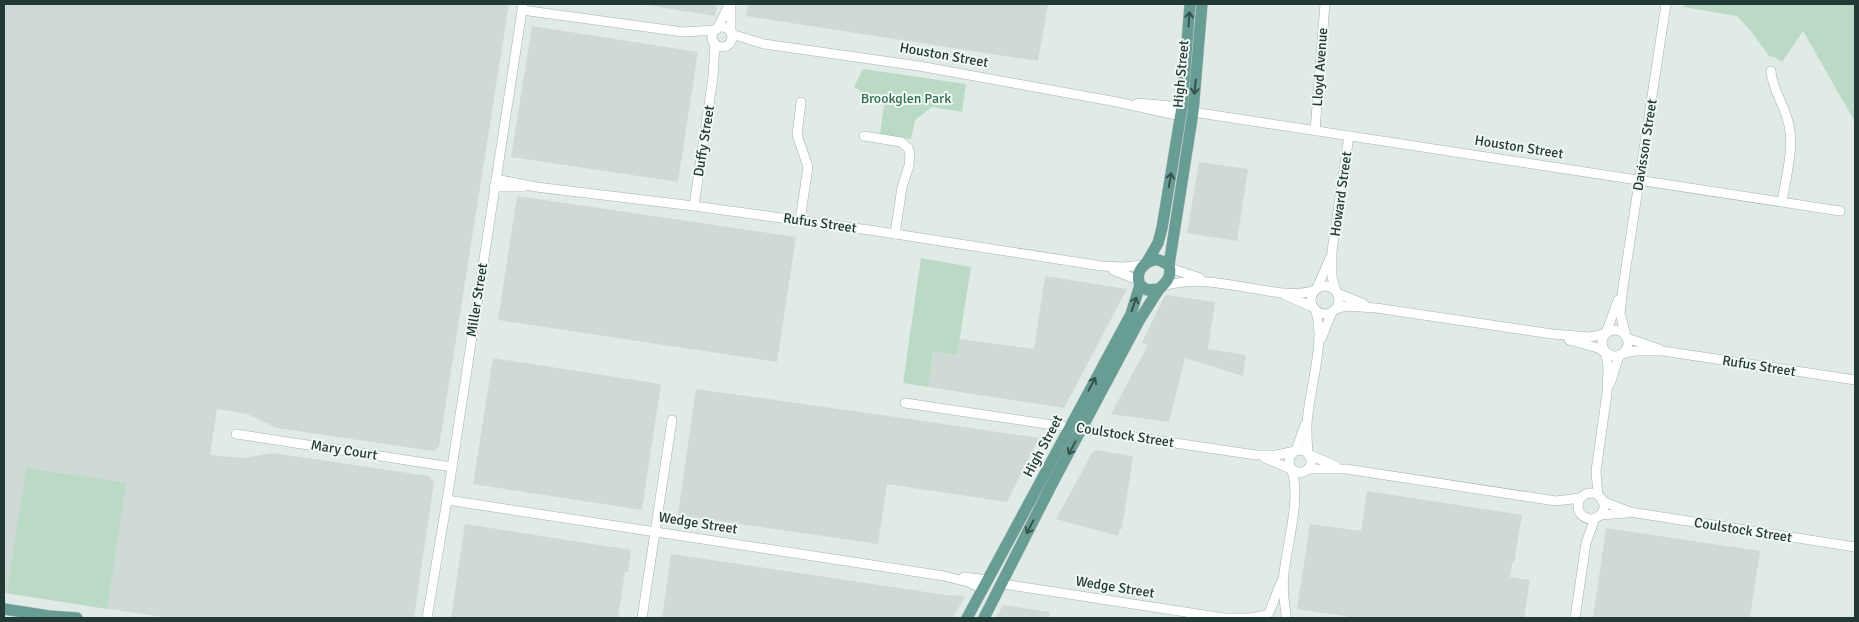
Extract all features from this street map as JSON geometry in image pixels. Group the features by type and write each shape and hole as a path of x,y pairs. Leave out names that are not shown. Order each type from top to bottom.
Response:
{"main road":[{"name":"High Street","path":"1169,266 1185,112 1190,4"},
{"name":"High Street","path":"1145,264 1158,243 1162,228 1185,112 1202,4"},
{"path":"1160,260 1169,266 1169,277 1161,287 1147,290 1139,283 1138,275 1145,264 1160,260"},
{"name":"High Street","path":"967,618 1131,314 1139,283"},
{"name":"High Street","path":"984,618 1003,584 1024,538 1144,312 1161,287"},
{"name":"Wedge Street","path":"985,584 1003,584"},
{"path":"4,609 48,617 77,618"}],"street":[{"path":"730,4 732,40 720,45 713,37 730,4"},
{"name":"Lloyd Avenue","path":"1315,131 1325,4"},
{"name":"Davisson Street","path":"1626,337 1620,312 1623,287 1666,4"},
{"name":"Houston Street","path":"523,7 682,32 720,45 764,44 919,66 1117,102 1840,211"},
{"name":"Miller Street","path":"429,618 523,7"},
{"path":"717,30 726,28 731,33"},
{"name":"Houston Street","path":"682,32 717,30"},
{"name":"Houston Street","path":"731,33 764,44"},
{"name":"Duffy Street","path":"694,206 713,77 720,45"},
{"path":"1771,71 1774,89 1788,118 1790,130 1790,153 1782,202"},
{"path":"800,220 808,167 797,135 801,102"},
{"path":"864,136 901,142 908,148 910,153 909,166 902,187 895,234"},
{"name":"Howard Street","path":"1337,292 1332,277 1332,252 1349,136"},
{"name":"Rufus Street","path":"495,183 800,220 1102,266 1123,267 1145,264"},
{"name":"Howard Street","path":"1316,289 1332,252"},
{"name":"Rufus Street","path":"1102,266 1139,283"},
{"path":"1169,266 1212,282"},
{"path":"1161,287 1190,280 1277,293 1304,293 1329,286 1337,292 1376,308"},
{"name":"Davisson Street","path":"1606,334 1623,287"},
{"path":"1294,506 1312,462 1309,454 1308,415 1318,346 1318,327 1311,298 1316,289"},
{"path":"1318,346 1333,311 1339,302 1337,292"},
{"path":"1277,293 1314,308 1323,314 1345,306 1376,308 1552,334 1590,337 1606,334 1614,330 1619,331 1626,337 1628,346 1621,355 1607,393"},
{"path":"1552,334 1598,348 1612,357 1621,355"},
{"path":"1575,618 1586,543 1597,516 1603,508 1596,471 1607,393 1608,367 1601,341 1606,334"},
{"name":"Rufus Street","path":"1626,337 1663,351"},
{"name":"Rufus Street","path":"1621,355 1634,350 1663,351 1855,380"},
{"name":"Coulstock Street","path":"906,403 1256,455 1288,454 1295,451"},
{"path":"1288,617 1283,575 1294,506 1295,484 1288,460 1295,451 1308,415"},
{"path":"642,618 672,420"},
{"name":"Mary Court","path":"236,434 452,467"},
{"path":"1295,451 1304,450 1309,454 1346,469"},
{"name":"Coulstock Street","path":"1256,455 1291,468"},
{"path":"1291,468 1297,473 1308,470 1346,469 1556,501 1591,519 1597,516"},
{"path":"1586,543 1578,506 1596,471"},
{"path":"1556,501 1584,496 1600,498"},
{"name":"Coulstock Street","path":"1600,498 1630,512"},
{"name":"Wedge Street","path":"447,500 944,576 985,584"},
{"name":"Coulstock Street","path":"1597,516 1630,512 1855,547"},
{"path":"1266,616 1283,575"},
{"name":"Wedge Street","path":"1003,584 1224,618 1266,616 1278,611 1288,617"}],"shaded area":[{"path":"4,4 509,4 439,447 433,451 277,428 247,414 217,409 210,455 242,458 273,453 429,476 434,482 414,618 169,618 4,593"},
{"path":"646,4 717,4 715,16"},
{"path":"748,4 1048,4 1038,61 746,16"},
{"path":"532,26 698,52 678,182 511,157"},
{"path":"1199,162 1248,169 1237,241 1187,233"},
{"path":"517,196 796,237 777,362 498,320"},
{"path":"1045,276 1127,289 1064,408 928,387 933,352 957,355 959,339 1034,349"},
{"path":"1167,295 1215,302 1208,349 1246,355 1243,376 1185,358 1169,422 1111,414 1148,345 1142,343 1164,297"},
{"path":"493,358 661,384 642,510 473,484"},
{"path":"696,389 1039,438 1007,502 887,484 878,544 678,515"},
{"path":"1095,450 1133,456 1122,529 1120,529 1118,536 1056,519"},
{"path":"1367,491 1522,515 1510,577 1530,580 1524,618 1358,618 1297,609 1310,524 1361,531"},
{"path":"465,524 631,550 628,572 625,572 618,618 451,618"},
{"path":"1606,528 1760,551 1750,618 1593,618"},
{"path":"671,554 946,595 965,596 953,618 662,618"},
{"path":"1003,605 1050,612 1049,618 996,618"}],"green space":[{"path":"1685,4 1855,4 1855,122 1803,31 1782,62 1769,56 1737,16 1684,7"},
{"name":"Brookglen Park","path":"863,69 966,84 962,112 932,107 915,120 911,139 880,134 884,105 854,87"},
{"path":"921,258 971,267 957,355 933,352 928,387 903,383"},
{"path":"26,468 126,483 107,609 7,593"}]}
